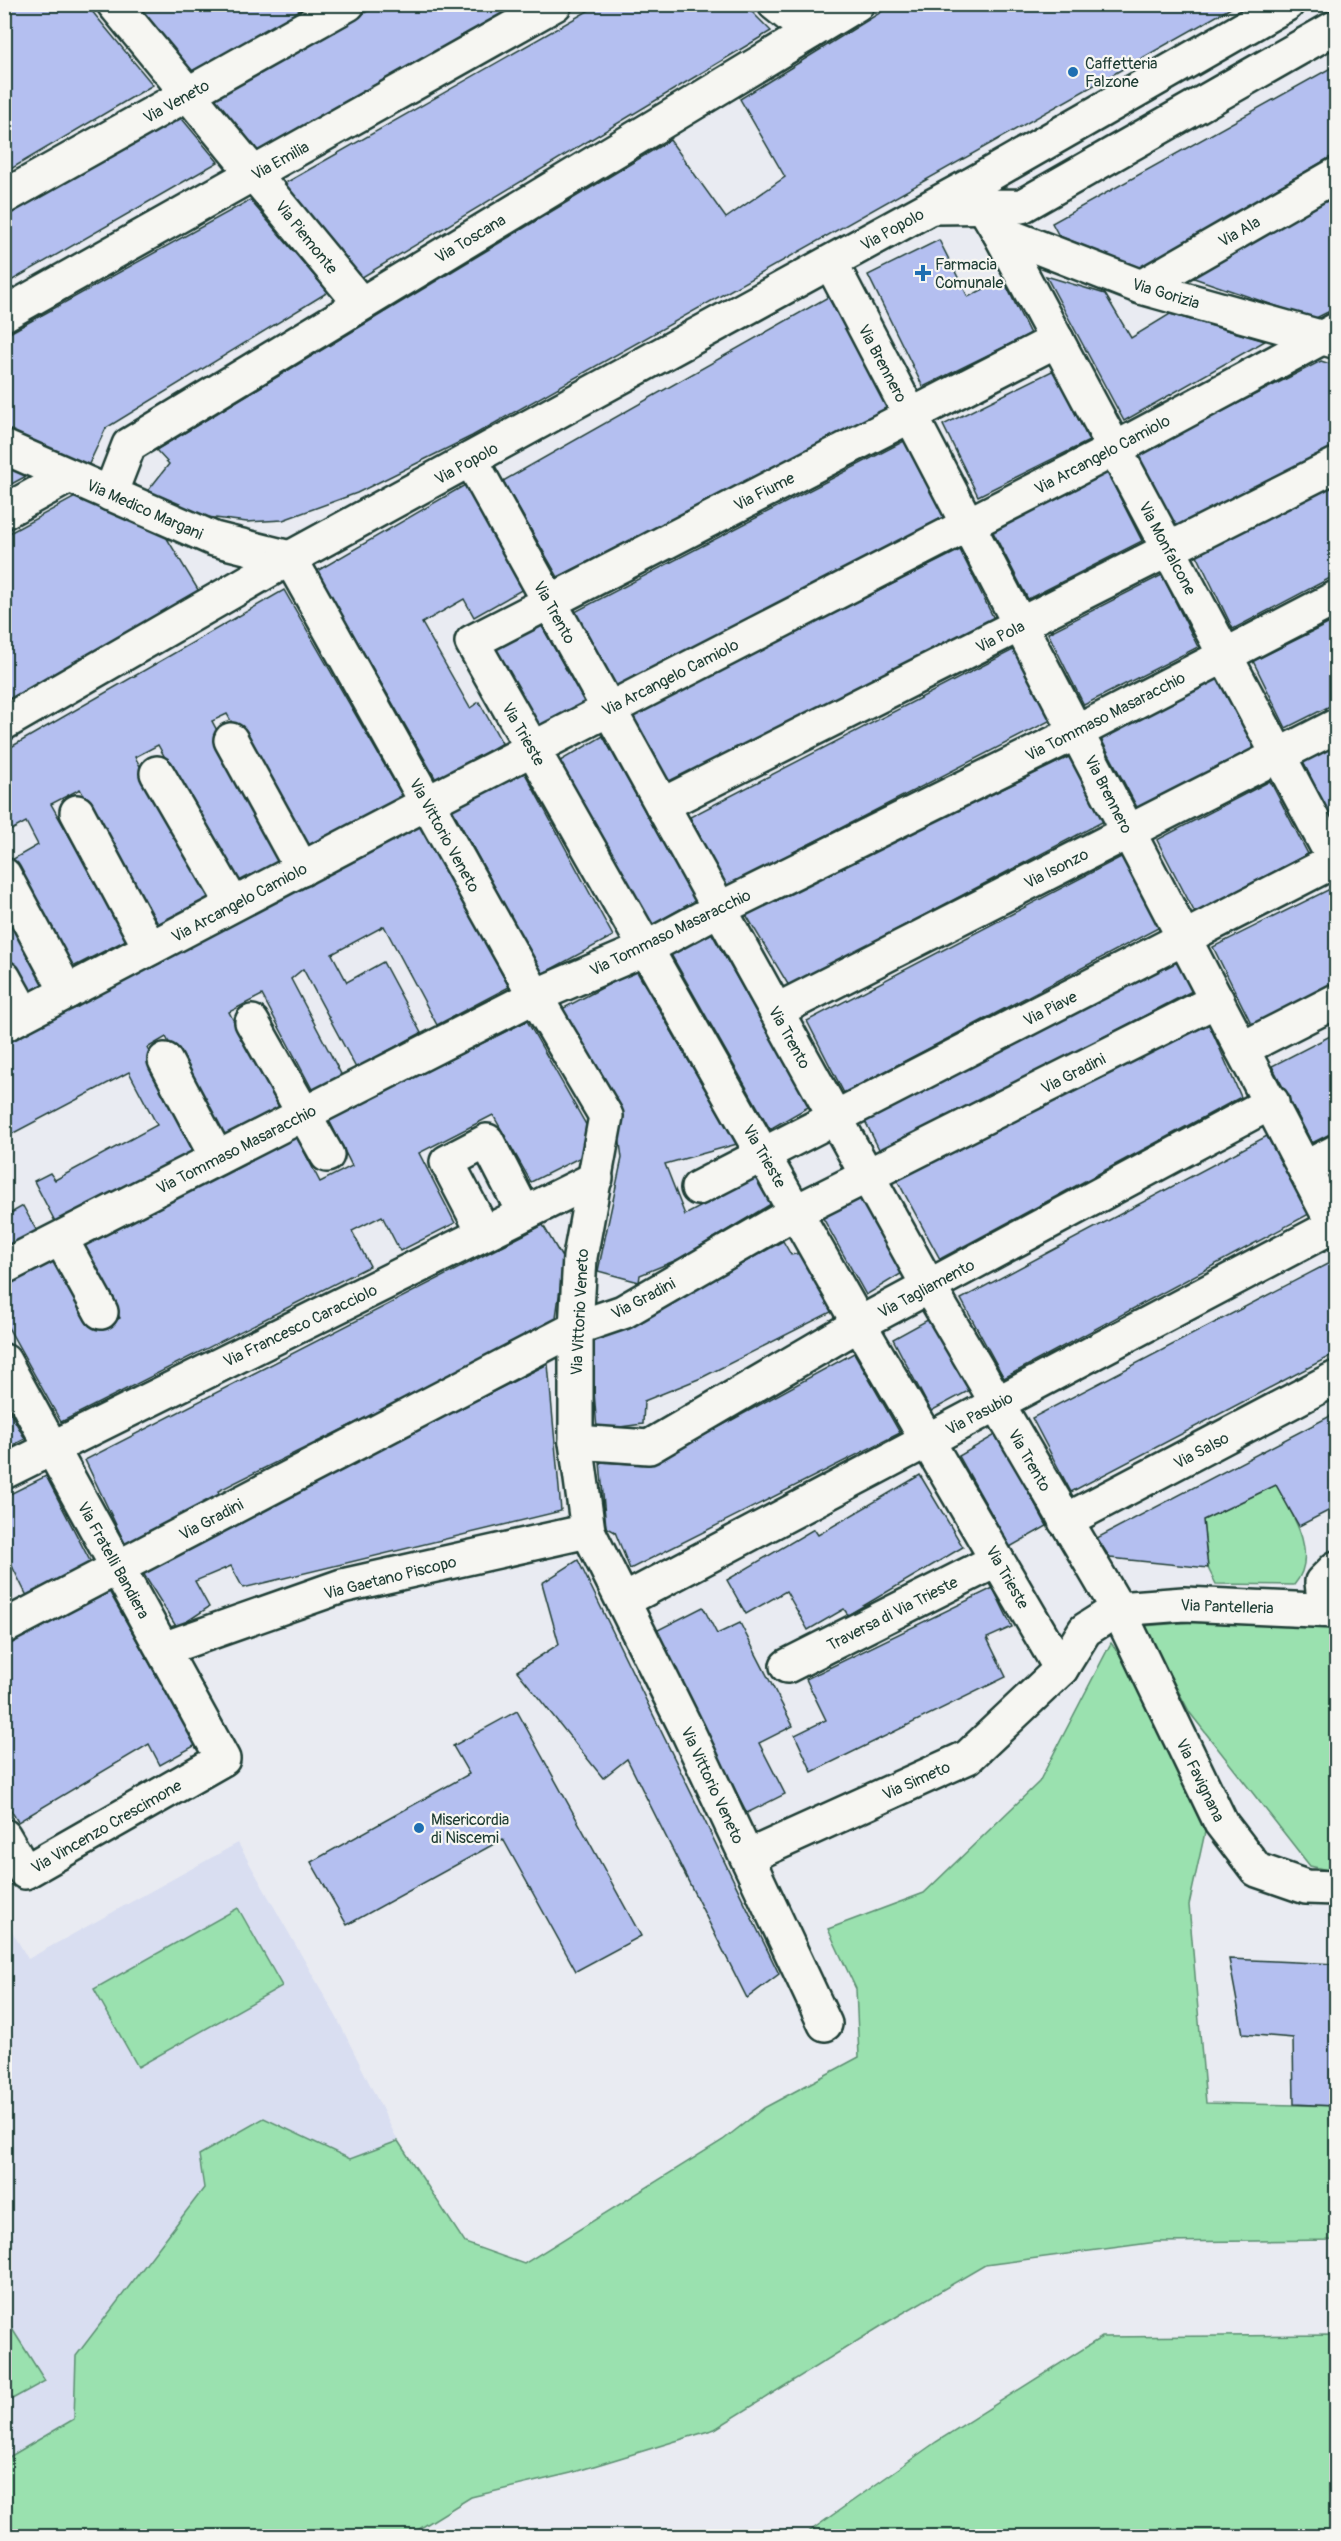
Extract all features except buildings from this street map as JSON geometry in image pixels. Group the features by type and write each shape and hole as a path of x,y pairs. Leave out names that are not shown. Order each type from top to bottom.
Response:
{"street":[{"name":"Via Piemonte","path":"114,4 361,304"},
{"name":"Via Veneto","path":"4,197 348,4"},
{"name":"Via Emilia","path":"4,314 555,4"},
{"path":"775,4 810,32"},
{"name":"Via Toscana","path":"110,494 129,445 857,4"},
{"name":"Via Popolo","path":"985,208 1281,6"},
{"name":"Via Popolo","path":"4,723 290,558 930,207 1022,206 1336,27"},
{"name":"Via Ala","path":"1142,287 1336,175"},
{"name":"Via Gorizia","path":"985,208 1142,287 1332,336"},
{"name":"Via Monfalcone","path":"985,208 1336,861"},
{"name":"Via Brennero","path":"831,263 1336,1227"},
{"name":"Via Arcangelo Camiolo","path":"14,1019 533,748 1332,336"},
{"name":"Via Fiume","path":"472,642 1057,340"},
{"name":"Via Medico Margani","path":"4,447 214,539 290,558"},
{"name":"Via Trento","path":"471,460 930,1287 1118,1609"},
{"name":"Via Pola","path":"662,805 1336,465"},
{"path":"4,512 69,476"},
{"path":"214,539 236,590"},
{"name":"Via Vittorio Veneto","path":"290,558 535,996 606,1116 580,1257 576,1328 576,1442 588,1532 625,1600 825,2024"},
{"name":"Via Tommaso Masaracchio","path":"4,1267 535,996 645,949 719,909 1077,732 1336,598"},
{"name":"Via Trieste","path":"472,642 645,949 797,1211 859,1324 1061,1669"},
{"name":"Via Isonzo","path":"776,1011 1336,726"},
{"path":"231,740 302,869"},
{"path":"157,773 233,904"},
{"path":"77,812 150,948"},
{"name":"Via Piave","path":"698,1188 1336,861"},
{"path":"4,875 67,992"},
{"path":"4,978 14,1019"},
{"name":"Via Gradini","path":"4,1627 576,1328 623,1312 797,1211 1217,1000"},
{"path":"1242,1049 1336,1001"},
{"path":"252,1022 327,1155"},
{"path":"165,1060 217,1158"},
{"name":"Via Tagliamento","path":"576,1442 649,1447 859,1324 1272,1102"},
{"path":"484,1233 447,1162 487,1141 525,1213"},
{"path":"1305,1168 1336,1152"},
{"name":"Via Francesco Caracciolo","path":"4,1472 596,1178"},
{"name":"Via Pasubio","path":"625,1600 1336,1227"},
{"path":"61,1239 101,1311"},
{"name":"Via Fratelli Bandiera","path":"4,1361 223,1759"},
{"name":"Via Salso","path":"1065,1521 1336,1378"},
{"name":"Via Gaetano Piscopo","path":"163,1649 342,1586 588,1532"},
{"name":"Traversa di Via Trieste","path":"788,1666 997,1560"},
{"path":"1331,1611 1322,1582 1336,1568"},
{"name":"Via Pantelleria","path":"1118,1609 1184,1604 1331,1611"},
{"name":"Via Simeto","path":"747,1857 968,1757 1061,1669 1085,1630 1118,1609"},
{"name":"Via Favignana","path":"1118,1609 1221,1823 1257,1870 1306,1887 1336,1888"},
{"name":"Via Vincenzo Crescimone","path":"4,1836 25,1872 223,1759"}],"shaded area":[{"path":"238,1843 337,2018 398,2141 350,2159 264,2118 204,2188 76,2356 74,2419 5,2460 4,1917 28,1959"}],"green space":[{"path":"1276,1485 1296,1521 1304,1548 1301,1573 1294,1585 1216,1584 1208,1568 1203,1520"},
{"path":"1229,1619 1336,1624 1336,1872 1310,1866 1190,1713 1144,1626"},
{"path":"1111,1643 1129,1668 1205,1832 1189,1905 1206,2103 1336,2106 1336,2240 1157,2242 985,2265 715,2429 571,2473 471,2497 408,2536 5,2536 4,2460 74,2419 76,2356 204,2188 199,2155 264,2118 350,2159 398,2141 465,2243 524,2264 723,2140 764,2108 859,2057 856,1989 828,1929 924,1893 1039,1782"},
{"path":"238,1908 282,1986 138,2067 94,1989"},
{"path":"4,2316 45,2381 5,2403 4,2403"},
{"path":"1336,2335 1336,2536 803,2536 936,2442 1102,2337"}],"place":[{"name":"Caffetteria Falzone","path":"1073,72"},
{"name":"Farmacia Comunale","path":"923,273"},
{"name":"Misericordia di Niscemi","path":"419,1828"}]}
